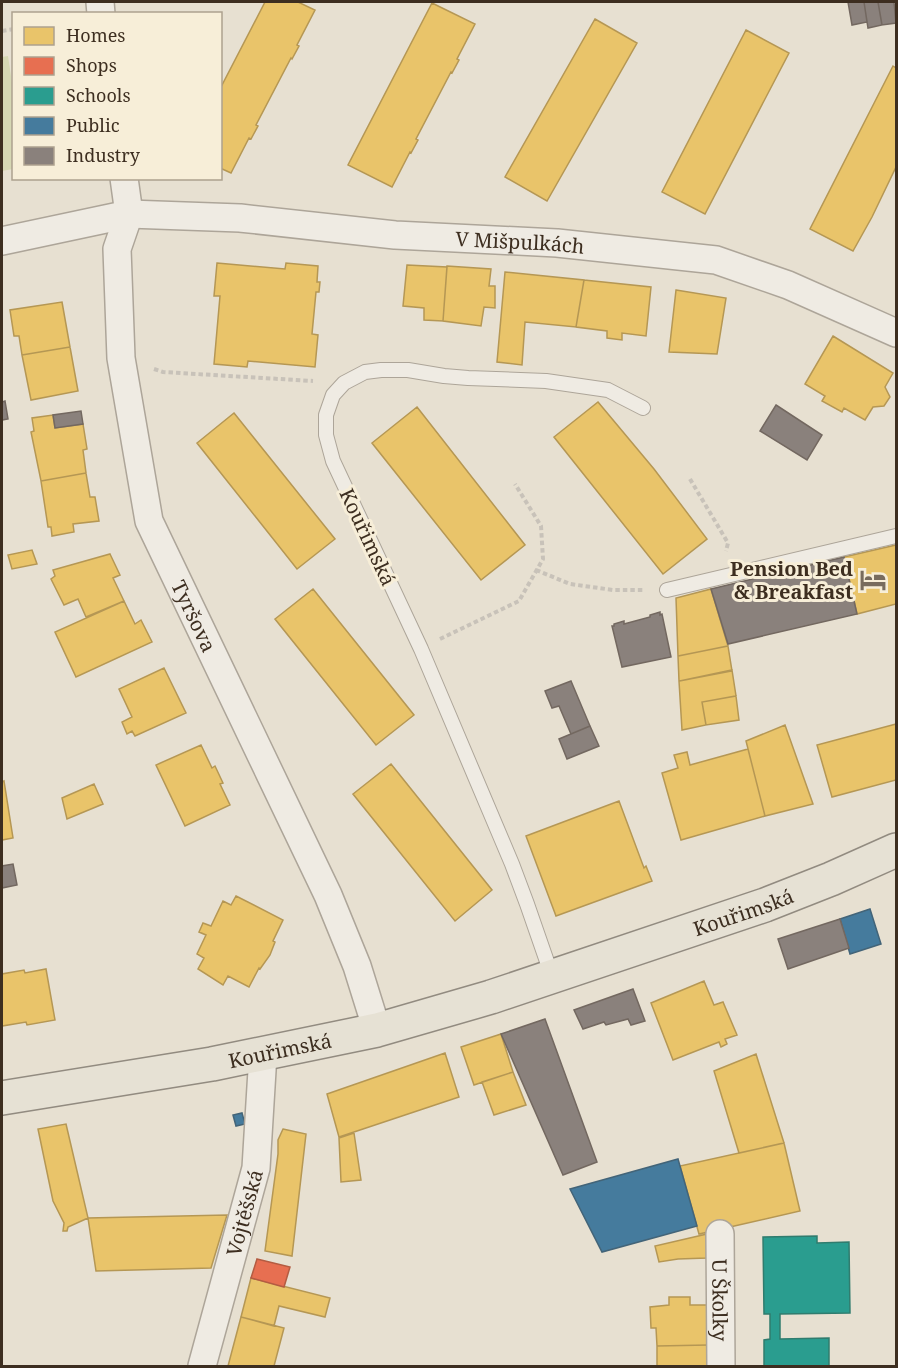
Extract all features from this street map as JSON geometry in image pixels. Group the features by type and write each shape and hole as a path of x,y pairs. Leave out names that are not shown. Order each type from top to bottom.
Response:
{"main road":[{"name":"Kouřimská","path":"2,1098 212,1064 377,1030 491,996 765,905 897,850"}],"street":[{"name":"Tyršova","path":"124,180 129,214 117,249 121,358 149,521 328,895 357,966 377,1030"},
{"name":"V Mišpulkách","path":"2,242 129,214 240,218 395,235 557,243 716,260 788,285 897,333"},
{"name":"Vojtěšská","path":"202,1366 256,1168 263,1054"},
{"name":"U Školky","path":"720,1234 721,1366"}],"lane":[{"path":"344,383 365,372 381,370 408,370 468,378 546,381 608,390 643,408"},
{"name":"Kouřimská","path":"344,383 333,394 326,415 326,435 333,461 421,649 512,864 552,976"},
{"path":"667,590 897,536"}],"path":[{"path":"121,358 163,372 344,383"},
{"path":"690,479 729,543 724,560"},
{"path":"421,649 519,601 543,558 541,526 515,484"},
{"path":"536,570 570,584 613,590 667,590"}],"green space":[{"path":"8,56 12,82 12,169 2,171 2,57"}],"building: Homes":[{"path":"265,2 298,2 315,10 297,45 299,46 256,125 258,126 251,139 249,138 231,173 222,169 222,85"},
{"path":"432,3 475,24 457,59 459,60 392,187 348,165"},
{"path":"595,19 637,43 547,201 505,177"},
{"path":"746,30 789,53 705,214 662,192"},
{"path":"893,66 896,68 896,167 853,251 810,229"},
{"path":"217,263 285,269 286,263 318,266 317,282 320,282 319,292 316,292 312,334 318,335 315,367 248,361 247,367 214,364 220,296 214,296"},
{"path":"407,265 447,267 443,321 424,320 424,308 403,306"},
{"path":"447,266 491,269 489,286 495,286 495,308 484,307 481,326 443,321"},
{"path":"505,272 584,280 576,327 525,322 522,365 497,362"},
{"path":"584,280 651,287 646,336 622,333 622,340 607,338 607,331 576,327"},
{"path":"676,290 726,298 717,354 669,352"},
{"path":"62,302 70,347 22,355 19,336 14,336 10,310"},
{"path":"833,336 893,373 885,387 890,397 884,406 873,407 865,420 844,408 842,412 822,401 825,396 805,384"},
{"path":"70,347 78,391 31,400 22,355"},
{"path":"598,402 654,469 707,539 663,574 554,437"},
{"path":"417,407 525,545 481,580 372,443"},
{"path":"234,413 335,539 297,569 197,443"},
{"path":"53,415 55,428 83,424 87,449 83,450 86,473 41,481 31,432 34,431 32,418"},
{"path":"86,473 90,497 95,497 99,521 73,524 74,532 52,536 51,527 48,527 41,481"},
{"name":"Pension Bed & Breakfast","path":"896,545 896,604 857,614 844,557"},
{"path":"32,550 37,564 12,569 8,555"},
{"path":"110,554 120,575 113,578 124,601 86,617 78,599 64,605 51,579 55,576 53,570"},
{"path":"313,589 414,715 376,745 275,619"},
{"path":"711,589 728,646 678,656 676,598"},
{"path":"124,601 135,624 141,620 152,642 76,677 55,632"},
{"path":"728,646 732,671 679,681 678,656"},
{"path":"164,668 186,713 135,736 132,731 127,734 122,722 132,717 119,689"},
{"path":"732,670 736,696 702,702 706,725 682,730 679,681"},
{"path":"736,696 739,720 706,725 702,702"},
{"path":"896,724 896,780 832,797 817,745"},
{"path":"785,725 813,804 765,816 746,741"},
{"path":"201,745 212,768 215,766 230,805 185,826 156,765"},
{"path":"748,749 765,816 681,840 662,773 678,768 674,755 687,752 690,765"},
{"path":"391,764 492,890 455,921 353,794"},
{"path":"4,781 13,838 2,840 2,782"},
{"path":"94,784 103,804 67,819 62,798"},
{"path":"619,801 644,868 646,866 652,881 556,916 526,836"},
{"path":"236,896 283,920 273,941 275,942 270,955 259,968 249,987 228,976 223,985 198,969 204,958 197,954 206,935 199,932 203,923 211,926 223,901 231,905"},
{"path":"46,969 55,1020 27,1025 26,1022 2,1026 2,974"},
{"path":"704,981 714,1005 723,1002 737,1035 725,1039 727,1044 721,1047 719,1042 673,1060 651,1003"},
{"path":"501,1034 513,1072 474,1085 461,1047"},
{"path":"445,1053 459,1097 339,1137 327,1094"},
{"path":"756,1054 784,1143 739,1153 714,1071"},
{"path":"513,1072 526,1105 494,1115 482,1082"},
{"path":"66,1124 88,1218 68,1227 67,1231 63,1231 64,1223 53,1201 38,1129"},
{"path":"283,1129 306,1134 292,1256 265,1251 278,1140"},
{"path":"354,1133 361,1180 341,1182 339,1138"},
{"path":"784,1143 800,1211 699,1234 680,1166"},
{"path":"227,1215 211,1268 96,1271 88,1218"},
{"path":"707,1234 707,1258 659,1262 655,1246"},
{"path":"251,1278 330,1298 325,1317 279,1306 274,1326 241,1317"},
{"path":"669,1297 690,1297 690,1305 707,1305 708,1345 657,1346 656,1328 651,1328 650,1307 669,1305"},
{"path":"241,1317 284,1328 274,1366 228,1366"},
{"path":"708,1345 708,1366 657,1366 657,1346"}],"building: Shops":[{"path":"257,1259 290,1267 284,1287 251,1278"}],"building: Schools":[{"path":"817,1236 817,1243 849,1242 850,1313 780,1314 780,1339 829,1338 829,1366 764,1366 764,1340 770,1339 770,1314 764,1314 763,1237"}],"building: Public":[{"path":"870,909 881,944 850,954 840,919"},
{"path":"242,1113 245,1124 236,1126 233,1115"},
{"path":"678,1159 697,1226 602,1252 570,1189"}],"building: Industry":[{"path":"848,2 864,2 867,22 852,25"},
{"path":"864,2 878,2 882,25 868,28"},
{"path":"878,2 894,2 896,23 882,25"},
{"path":"5,401 8,419 2,420 2,402"},
{"path":"776,405 822,435 807,460 760,431"},
{"path":"81,411 83,424 55,428 53,415"},
{"path":"844,557 857,614 728,644 711,589"},
{"path":"660,612 671,657 622,667 612,626 624,621 624,624 650,617"},
{"path":"571,681 590,726 571,734 559,706 552,708 545,691"},
{"path":"590,726 599,746 567,759 559,739"},
{"path":"13,864 17,885 2,888 2,866"},
{"path":"840,919 849,948 788,969 778,939"},
{"path":"633,989 645,1021 631,1025 628,1019 606,1025 604,1022 583,1029 574,1010"},
{"path":"545,1019 597,1162 563,1175 501,1034"}],"place":[{"name":"Pension Bed & Breakfast","path":"873,580"}]}
